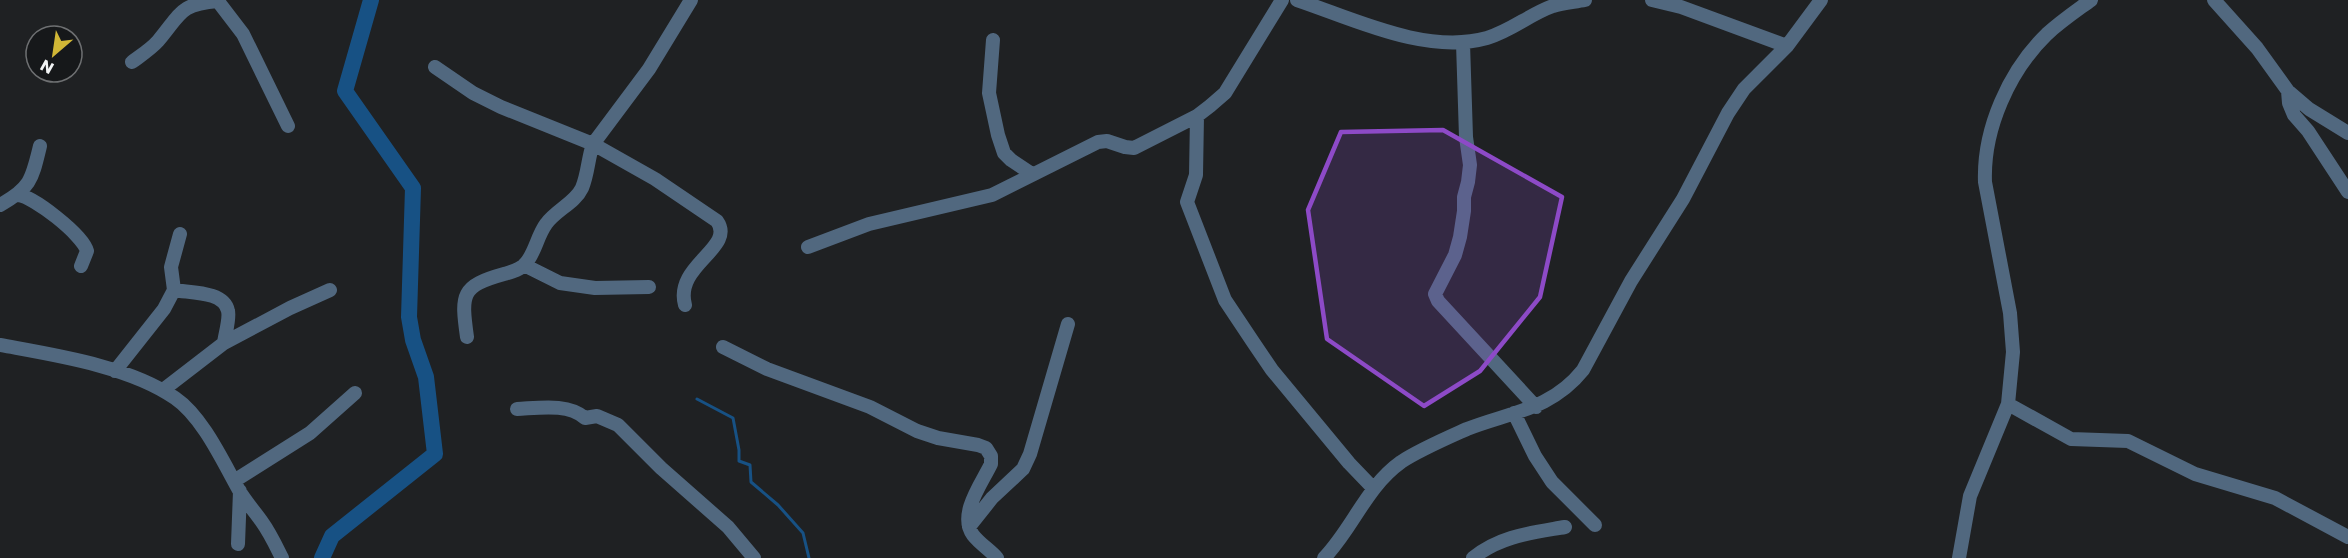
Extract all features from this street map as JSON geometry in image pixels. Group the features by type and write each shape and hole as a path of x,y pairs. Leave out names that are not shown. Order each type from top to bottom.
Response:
{"street":[{"path":"132,62 156,43 181,11 199,2 218,0 243,34 288,126"},
{"path":"467,337 464,304 472,287 479,281 517,270 525,265 547,222 582,188 593,144 649,69 691,0"},
{"path":"808,247 869,224 992,195 1098,142 1107,141 1134,148 1197,116 1225,93 1282,0"},
{"path":"1297,0 1401,35 1437,42 1463,43 1489,38 1553,6 1585,0"},
{"path":"1652,0 1681,7 1787,46"},
{"path":"1324,558 1342,537 1373,488 1404,461 1466,430 1536,407 1564,390 1583,370 1631,281 1683,199 1728,113 1744,89 1787,46 1821,0"},
{"path":"1962,555 1970,496 2008,404 2013,352 2010,313 1985,182 1984,163 1987,146 2006,93 2030,55 2062,20 2091,0"},
{"path":"2214,0 2258,48 2288,91 2309,109 2348,133"},
{"path":"993,40 989,93 998,135 1004,153 1032,174"},
{"path":"1463,43 1466,137 1470,165 1460,237 1455,255 1435,294 1438,301 1536,407"},
{"path":"435,67 473,93 501,107 593,144 655,179 717,221 722,234 716,245 694,268 684,285 682,293 685,305"},
{"path":"2288,91 2289,104 2294,115 2308,131 2348,192"},
{"path":"1197,116 1196,176 1186,202 1225,300 1272,370 1348,463 1373,488"},
{"path":"0,205 25,189 33,173 40,146"},
{"path":"18,195 31,199 78,236 87,251 81,266"},
{"path":"115,371 164,309 174,290 171,267 180,234"},
{"path":"525,265 560,283 595,288 649,287"},
{"path":"174,290 217,297 225,303 229,312 224,344"},
{"path":"163,390 224,344 290,308 330,290"},
{"path":"969,527 992,498 1023,469 1030,454 1068,324"},
{"path":"0,345 115,371 163,390 178,400 211,440 282,558"},
{"path":"723,347 788,377 870,406 916,431 987,448 991,456 991,464 970,507 969,527 978,540 997,558"},
{"path":"237,486 310,433 355,393"},
{"path":"2008,404 2071,439 2128,441 2195,474 2275,498 2348,537"},
{"path":"517,409 576,410 585,418 597,416 618,425 661,468 728,527 754,558"},
{"path":"1514,413 1535,456 1552,482 1595,525"},
{"path":"237,486 238,544"},
{"path":"1473,558 1482,550 1510,538 1565,528"}],"highlighted area":[{"path":"1443,130 1562,197 1540,297 1480,371 1424,406 1327,339 1308,210 1341,132"}],"waterway":[{"path":"322,558 332,536 435,454 426,377 413,340 409,317 413,188 345,91 371,0"},
{"path":"697,399 733,418 739,461 750,465 751,482 778,505 803,533 809,558"}]}
